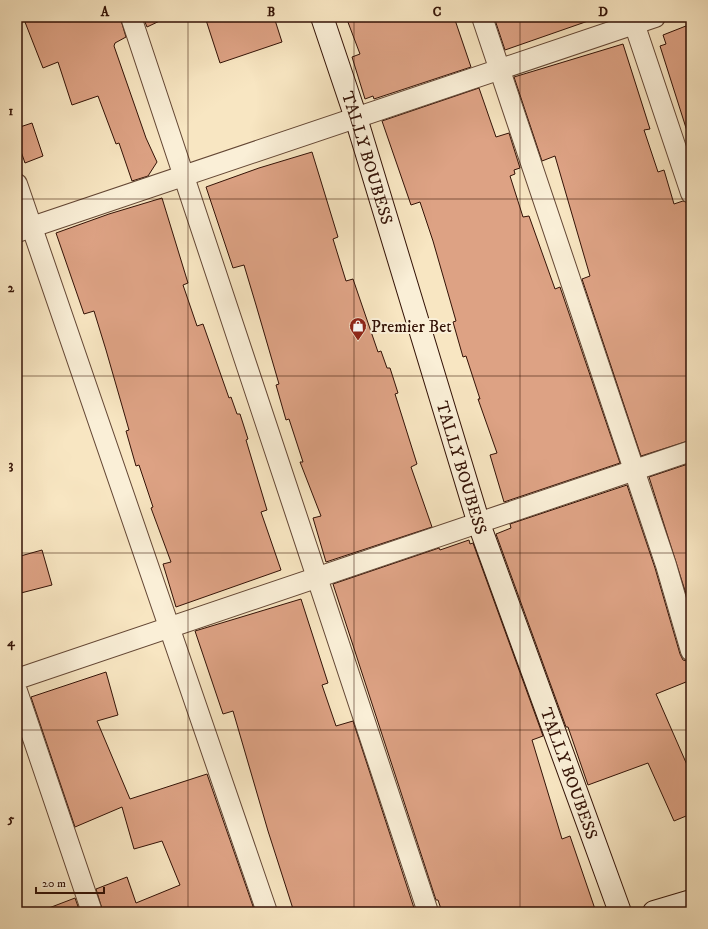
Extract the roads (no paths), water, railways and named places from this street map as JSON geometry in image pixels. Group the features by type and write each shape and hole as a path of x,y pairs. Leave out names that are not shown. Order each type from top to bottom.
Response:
{"street":[{"path":"131,17 428,912"},
{"name":"TALLY BOUBESS","path":"322,17 356,118 479,524 620,912"},
{"path":"482,17 666,565 691,651"},
{"path":"24,230 499,69 633,20 655,17"},
{"path":"633,20 691,193"},
{"path":"17,184 24,230 169,628 267,912"},
{"path":"17,679 479,524 691,451"},
{"path":"17,691 92,912"},
{"path":"654,912 691,901"}],"place":[{"name":"Premier Bet","path":"358,341"}]}
